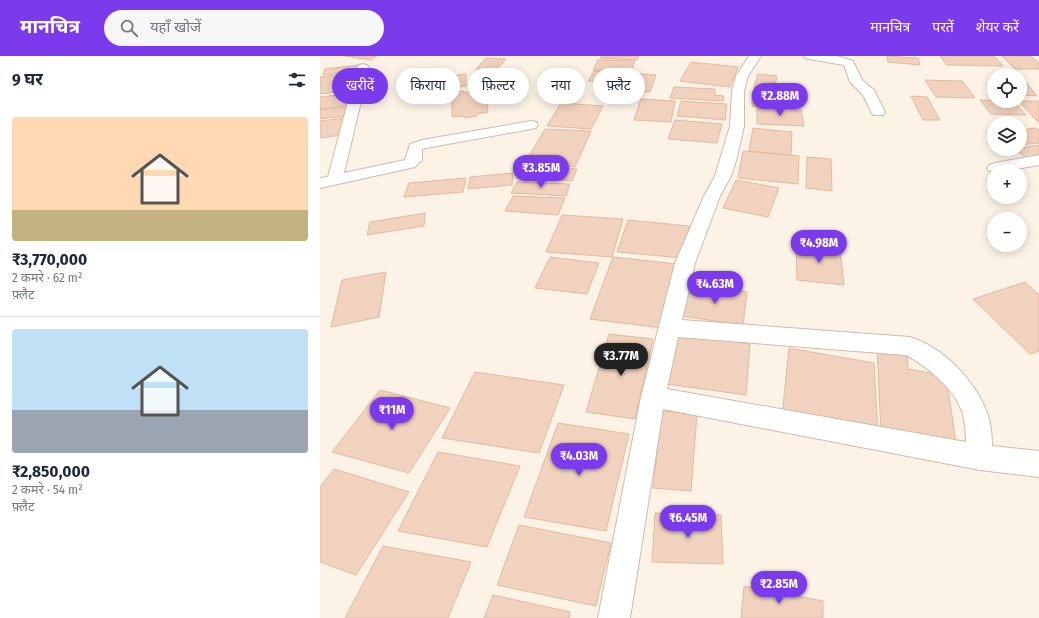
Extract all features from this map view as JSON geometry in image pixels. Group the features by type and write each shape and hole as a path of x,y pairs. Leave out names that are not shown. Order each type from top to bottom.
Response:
{"street":[{"path":"614,618 653,397 686,263 712,196 723,176 728,161 737,126 738,91 742,76 755,56"},
{"path":"809,56 841,60 849,63 856,82 868,93 878,112"},
{"path":"335,179 352,104"},
{"path":"320,183 410,164 414,160 415,147 422,144 531,125"},
{"path":"1017,164 1039,160"},
{"path":"671,328 910,346 927,355 947,373 967,399 975,414 980,458"},
{"path":"653,397 980,458 1039,464"}],"building":[{"path":"345,56 377,56 370,60"},
{"path":"602,56 639,56 637,60 600,58"},
{"path":"887,56 918,58 920,65 888,62"},
{"path":"940,56 994,56 1003,66 947,65"},
{"path":"1002,56 1031,56 1039,63 1039,69 1014,68"},
{"path":"486,58 506,59 498,68 477,68"},
{"path":"598,60 635,61 632,68 594,68"},
{"path":"691,62 738,67 730,87 680,81"},
{"path":"360,65 359,68 334,68"},
{"path":"332,68 332,74 323,75 325,69"},
{"path":"593,73 593,81 588,81"},
{"path":"466,74 466,86 460,87 460,75"},
{"path":"645,74 656,75 650,92 645,92"},
{"path":"758,74 777,76 774,91 754,88"},
{"path":"332,76 332,92 320,94 320,77"},
{"path":"925,80 962,81 975,98 936,97"},
{"path":"1027,84 1037,96 1027,95"},
{"path":"674,87 715,89 715,95 724,96 723,101 670,98"},
{"path":"464,91 464,93 468,92 468,104 487,104 488,112 477,114 477,116 464,118 464,116 452,117 452,104 460,104 460,92"},
{"path":"332,96 332,104 351,104 320,109 320,97"},
{"path":"911,96 927,97 940,120 923,120"},
{"path":"752,98 781,99 781,108 752,106"},
{"path":"645,99 675,101 671,122 634,120 639,104 645,104"},
{"path":"980,100 987,100 987,108 1020,108 1026,115 991,114"},
{"path":"681,101 727,104 725,120 677,116"},
{"path":"1027,101 1039,101 1039,123 1025,108 1027,108"},
{"path":"560,104 603,106 591,129 547,126"},
{"path":"350,107 346,116 320,119 320,110"},
{"path":"757,108 801,110 804,126 757,124"},
{"path":"347,118 341,135 320,138 320,121"},
{"path":"675,120 722,124 717,143 668,139"},
{"path":"753,128 792,132 791,155 749,151"},
{"path":"1036,128 1039,130 1039,143 1027,144 1027,129"},
{"path":"545,129 591,131 575,167 525,163"},
{"path":"1039,145 1039,156 1026,158 1024,156 1027,156 1027,147"},
{"path":"743,151 799,156 798,184 738,178"},
{"path":"807,157 831,159 832,191 806,188"},
{"path":"525,166 577,169 572,181 519,178"},
{"path":"513,173 512,185 468,189 470,177"},
{"path":"466,178 463,192 404,197 409,183"},
{"path":"736,180 779,188 768,217 723,208"},
{"path":"517,182 570,184 566,196 511,193"},
{"path":"513,196 565,198 558,215 505,211"},
{"path":"425,213 424,226 367,235 370,222"},
{"path":"562,215 623,219 612,257 546,252"},
{"path":"628,220 689,226 683,258 617,252"},
{"path":"796,244 840,248 844,285 797,280"},
{"path":"550,257 599,263 587,294 535,288"},
{"path":"613,257 677,264 662,328 590,319"},
{"path":"386,272 379,317 331,327 342,280"},
{"path":"1025,282 1039,295 1039,351 1030,354 973,299"},
{"path":"687,285 747,292 743,325 681,316"},
{"path":"609,334 653,339 635,419 586,412"},
{"path":"677,334 750,344 746,395 666,384"},
{"path":"789,348 874,363 878,435 782,416"},
{"path":"877,349 907,355 908,369 946,376 957,449 881,433"},
{"path":"475,372 564,385 539,453 442,438"},
{"path":"380,390 450,408 409,473 332,452"},
{"path":"662,411 697,414 691,491 653,488"},
{"path":"558,423 629,434 606,531 524,517"},
{"path":"438,452 520,466 487,547 398,531"},
{"path":"334,469 409,492 356,575 320,562 320,487"},
{"path":"655,513 721,515 723,564 652,562"},
{"path":"519,525 611,543 596,606 497,585"},
{"path":"383,546 471,562 448,618 345,618"},
{"path":"744,586 823,601 823,618 741,618"},
{"path":"493,595 570,612 569,618 484,618"}]}
